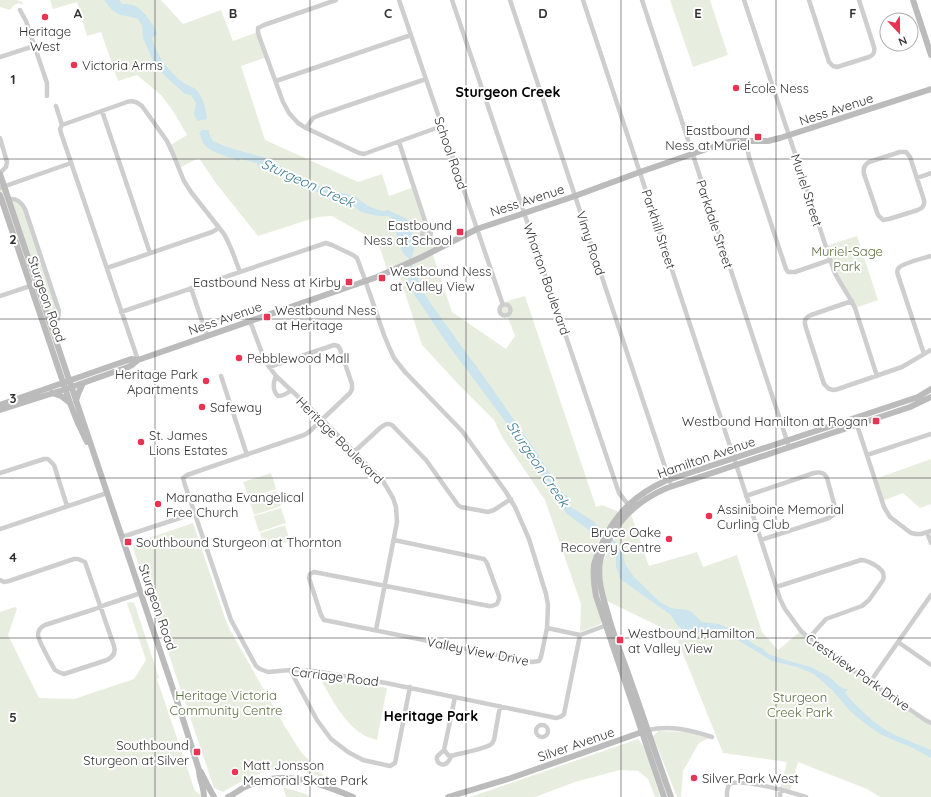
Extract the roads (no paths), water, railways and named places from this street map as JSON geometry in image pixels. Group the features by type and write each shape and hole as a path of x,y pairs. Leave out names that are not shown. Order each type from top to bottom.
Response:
{"street":[{"path":"336,0 258,28 258,32 283,102 289,113 298,124 364,154 442,126"},
{"name":"School Road","path":"399,0 503,305"},
{"name":"Wharton Boulevard","path":"452,0 619,493 631,507"},
{"name":"Vimy Road","path":"510,0 670,483"},
{"name":"Parkhill Street","path":"583,0 735,461"},
{"name":"Parkdale Street","path":"642,0 788,444"},
{"name":"Muriel Street","path":"744,0 830,260 837,278 852,301 877,376"},
{"path":"809,0 830,62 837,67 869,57 874,52 874,47 859,0"},
{"path":"913,0 931,55"},
{"path":"20,10 26,21 47,83 47,96"},
{"path":"276,81 411,35"},
{"path":"0,57 34,46"},
{"path":"306,128 313,118 320,115 426,79"},
{"name":"Ness Avenue","path":"0,405 128,367 138,360 383,275 477,229 724,143 735,141 774,140 931,89"},
{"path":"62,125 127,102 136,102 142,106 167,141 184,181 191,192 232,247 240,272"},
{"path":"56,106 62,125 60,129 61,133 138,360"},
{"path":"102,111 150,253"},
{"name":"Sturgeon Road","path":"0,138 7,162 6,167 0,174 2,187 8,199 73,402 93,447 93,453 177,699 199,770 204,797"},
{"path":"746,141 749,158 788,272 795,272 830,260"},
{"path":"399,142 428,230"},
{"path":"900,152 906,152 910,157 917,178 924,200 924,206 918,210 886,220 881,219 864,174 866,164 868,162 900,152"},
{"path":"2,187 72,163"},
{"path":"917,178 931,174"},
{"name":"Sturgeon Road","path":"0,195 52,329 66,369 68,385"},
{"name":"Sturgeon Road","path":"8,199 21,202 25,209 59,311 56,324 52,329"},
{"path":"107,268 212,232 219,228"},
{"name":"Valley View Drive","path":"122,312 326,243 332,244 355,256 366,281 384,335 400,366 462,431 516,507 544,584 548,605 547,628 541,657 539,661 532,662 324,620 321,616 309,578 310,574 314,572 385,586"},
{"path":"924,354 898,275 898,268 931,256"},
{"path":"0,296 34,284"},
{"path":"191,288 207,336"},
{"path":"852,301 811,315 805,320 806,328 824,384 829,389 834,390 902,367 931,350"},
{"name":"Heritage Boulevard","path":"250,321 265,361 276,376 383,482 393,498 397,522 376,630"},
{"name":"Carriage Road","path":"269,367 334,345 338,346 352,384 352,389 350,393 322,420 304,435 187,475 184,478 184,482 230,620 256,666 268,672 290,670 319,672 410,688 556,718 564,714 580,634"},
{"path":"52,393 73,402 78,394 82,380 66,369"},
{"path":"221,376 247,455"},
{"name":"Heritage Boulevard","path":"276,376 273,384 276,394 278,396 286,395 290,390"},
{"name":"Ness Avenue","path":"0,410 52,393 68,385"},
{"name":"Hamilton Avenue","path":"855,422 918,397 931,389"},
{"name":"Hamilton Avenue","path":"671,797 645,731 608,624 596,596 594,565 611,529 621,513 643,501 670,483 855,422 910,407 931,397"},
{"path":"855,422 888,515 892,520 914,534 921,534 929,531 931,542"},
{"path":"354,452 380,428 384,425 390,424 426,460 458,505 461,507 488,512 494,510 510,499"},
{"path":"867,455 931,434"},
{"path":"0,473 48,459 54,465 67,506"},
{"name":"Crestview Park Drive","path":"735,461 780,599 785,609 801,631 870,682 925,720 931,722"},
{"path":"746,496 814,473 821,472 827,478 835,507 835,514 829,518 761,540"},
{"path":"0,529 107,494"},
{"path":"122,537 195,513"},
{"path":"385,586 492,606 497,604 499,599 487,563 484,559 394,540"},
{"path":"0,580 4,582 9,581 74,559 85,562 87,566 101,607 115,648 115,652 112,657 107,660 61,674 55,670 39,638 40,628 45,625 101,607 141,593"},
{"path":"776,587 861,560 871,563 883,573 883,580 862,606 826,619 809,638"},
{"path":"870,682 931,595"},
{"path":"547,628 580,634 608,624"},
{"path":"898,642 931,665"},
{"path":"290,670 317,720 331,739 348,752 363,760 390,766 395,763 410,688"},
{"path":"455,697 444,750 437,759 440,765 444,765 451,756 490,745 494,740 500,706"},
{"path":"543,725 546,715"},
{"name":"Silver Avenue","path":"448,797 511,778 645,731 659,728 684,729 712,736"},
{"name":"Hamilton Avenue","path":"645,731 664,797"},
{"path":"444,750 451,756"},
{"name":"Sturgeon Road","path":"199,770 215,797"},
{"path":"228,797 246,786 279,778 302,779 321,784 353,797"},
{"path":"236,797 247,788 258,782"},
{"path":"727,797 729,784 733,782 758,785 806,797"},
{"path":"780,790 780,797"},
{"path":"210,797 215,797"}],"water":[{"path":"104,0 119,0 122,4 130,4 135,6 145,14 157,33 152,38 160,57 179,79 194,88 199,93 204,105 207,119 197,121 194,114 196,103 191,95 185,94 165,76 153,61 143,38 142,26 138,19 120,15 112,10"},
{"path":"202,130 209,130 209,134 213,141 222,145 266,158 312,183 339,194 344,193 356,197 368,206 378,210 388,210 409,221 415,245 412,257 413,269 417,271 419,285 533,447 563,493 560,495 554,487 549,489 538,467 446,342 414,294 408,282 410,271 409,258 402,251 392,218 389,216 378,216 361,212 348,202 339,203 332,201 317,192 310,191 290,181 271,168 264,167 260,170 257,163 241,159 238,161 215,152 204,144 199,133"},
{"name":"Sturgeon Creek","path":"566,494 570,500 570,503 567,502 566,504 593,521 617,543 623,555 625,564 634,577 660,602 671,608 692,612 702,622 719,624 737,632 755,645 762,648 768,654 811,667 828,676 844,689 848,689 845,693 875,722 891,733 931,750 931,758 911,747 880,734 867,725 851,712 833,691 814,674 797,667 772,661 719,630 693,633 684,631 677,625 671,615 620,579 616,566 616,556 612,547 567,514 556,500"}],"waterway":[{"name":"Sturgeon Creek","path":"552,487 559,498"}],"place":[{"name":"Heritage West","path":"45,17"},
{"name":"Victoria Arms","path":"74,65"},
{"name":"École Ness","path":"736,88"},
{"name":"Eastbound Ness at Muriel","path":"758,137"},
{"name":"Eastbound Ness at School","path":"460,232"},
{"name":"Westbound Ness at Valley View","path":"382,278"},
{"name":"Eastbound Ness at Kirby","path":"349,282"},
{"name":"Westbound Ness at Heritage","path":"267,317"},
{"name":"Pebblewood Mall","path":"239,358"},
{"name":"Heritage Park Apartments","path":"206,381"},
{"name":"Safeway","path":"202,407"},
{"name":"Westbound Hamilton at Rogan","path":"876,421"},
{"name":"St. James Lions Estates","path":"141,442"},
{"name":"Maranatha Evangelical Free Church","path":"158,504"},
{"name":"Assiniboine Memorial Curling Club","path":"709,516"},
{"name":"Bruce Oake Recovery Centre","path":"669,539"},
{"name":"Southbound Sturgeon at Thornton","path":"128,542"},
{"name":"Westbound Hamilton at Valley View","path":"620,640"},
{"name":"Southbound Sturgeon at Silver","path":"197,752"},
{"name":"Matt Jonsson Memorial Skate Park","path":"235,772"},
{"name":"Silver Park West","path":"694,778"}],"district":[{"name":"Sturgeon Creek","path":"508,92"},
{"name":"Heritage Park","path":"431,716"}],"park label":[{"name":"Muriel-Sage Park","path":"847,258"},
{"name":"Heritage Victoria Community Centre","path":"226,702"},
{"name":"Sturgeon Creek Park","path":"800,704"}]}
